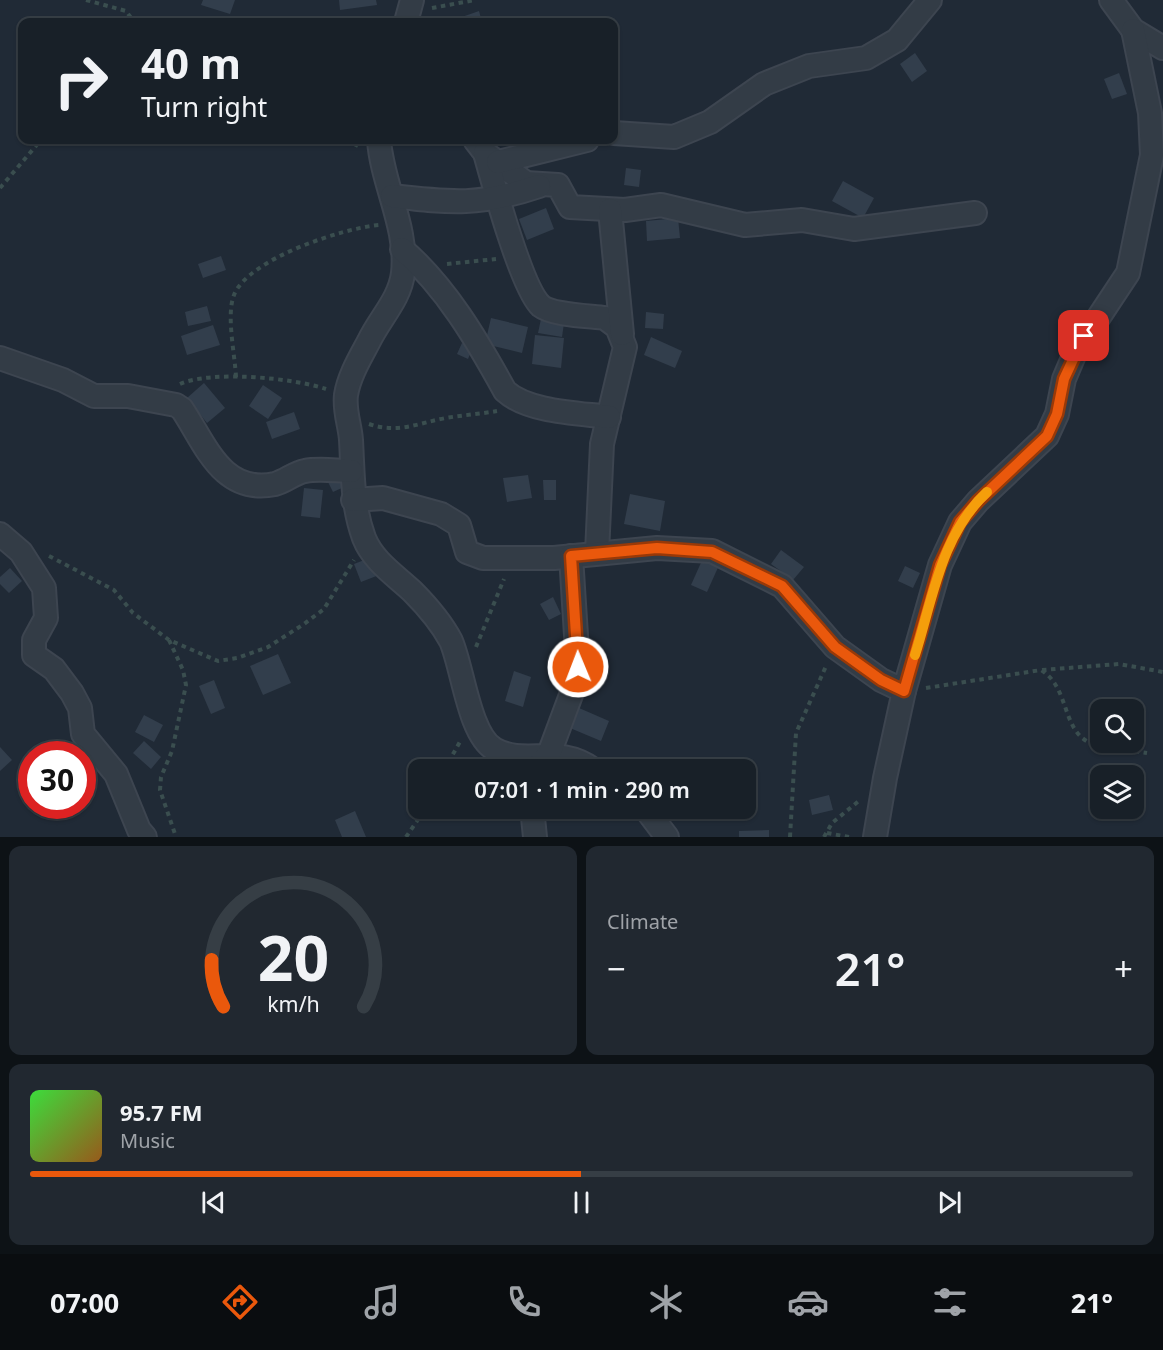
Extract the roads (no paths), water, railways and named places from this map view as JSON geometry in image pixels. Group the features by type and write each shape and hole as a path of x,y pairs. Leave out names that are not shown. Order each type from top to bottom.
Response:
{"street":[{"path":"618,133 674,137 710,122 764,84 809,66 866,58 897,40 930,0"},
{"path":"1111,0 1133,30 1163,48"},
{"path":"875,837 885,777 904,691 940,565 960,522 978,501 1047,436 1057,414 1064,379 1075,353 1128,273 1152,155 1150,113 1133,30"},
{"path":"379,144 381,163 398,223 403,270 400,286 357,365 346,396 346,415 351,437 353,500 366,542 384,568 413,592 450,640 464,676 474,722 503,759"},
{"path":"486,152 553,144"},
{"path":"486,152 526,183 539,186"},
{"path":"486,152 498,199 518,258 542,306 551,310 605,318 613,322 622,334"},
{"path":"392,196 456,203 498,199 549,183 558,185 570,207 610,210 661,205 745,225 802,220 854,229 975,213"},
{"path":"597,553 601,456 623,365 625,347 610,210"},
{"path":"402,249 424,268 466,325 505,391 512,397 530,405 609,417"},
{"path":"0,358 63,380 94,396 146,398 170,402 182,409 212,458 235,481 265,486 279,483 308,470 351,471"},
{"path":"353,500 384,498 441,514 459,525 467,552 483,558 571,556 657,548 712,552 782,586 835,647 881,680 904,691"},
{"path":"0,534 21,552 44,588 46,618 34,640 33,655 54,669 72,693 80,708 83,734 116,774 139,830 145,837"},
{"path":"543,759 571,695 578,667 571,556"},
{"path":"493,748 532,759"},
{"path":"533,819 535,837"},
{"path":"653,819 667,837"}]}
